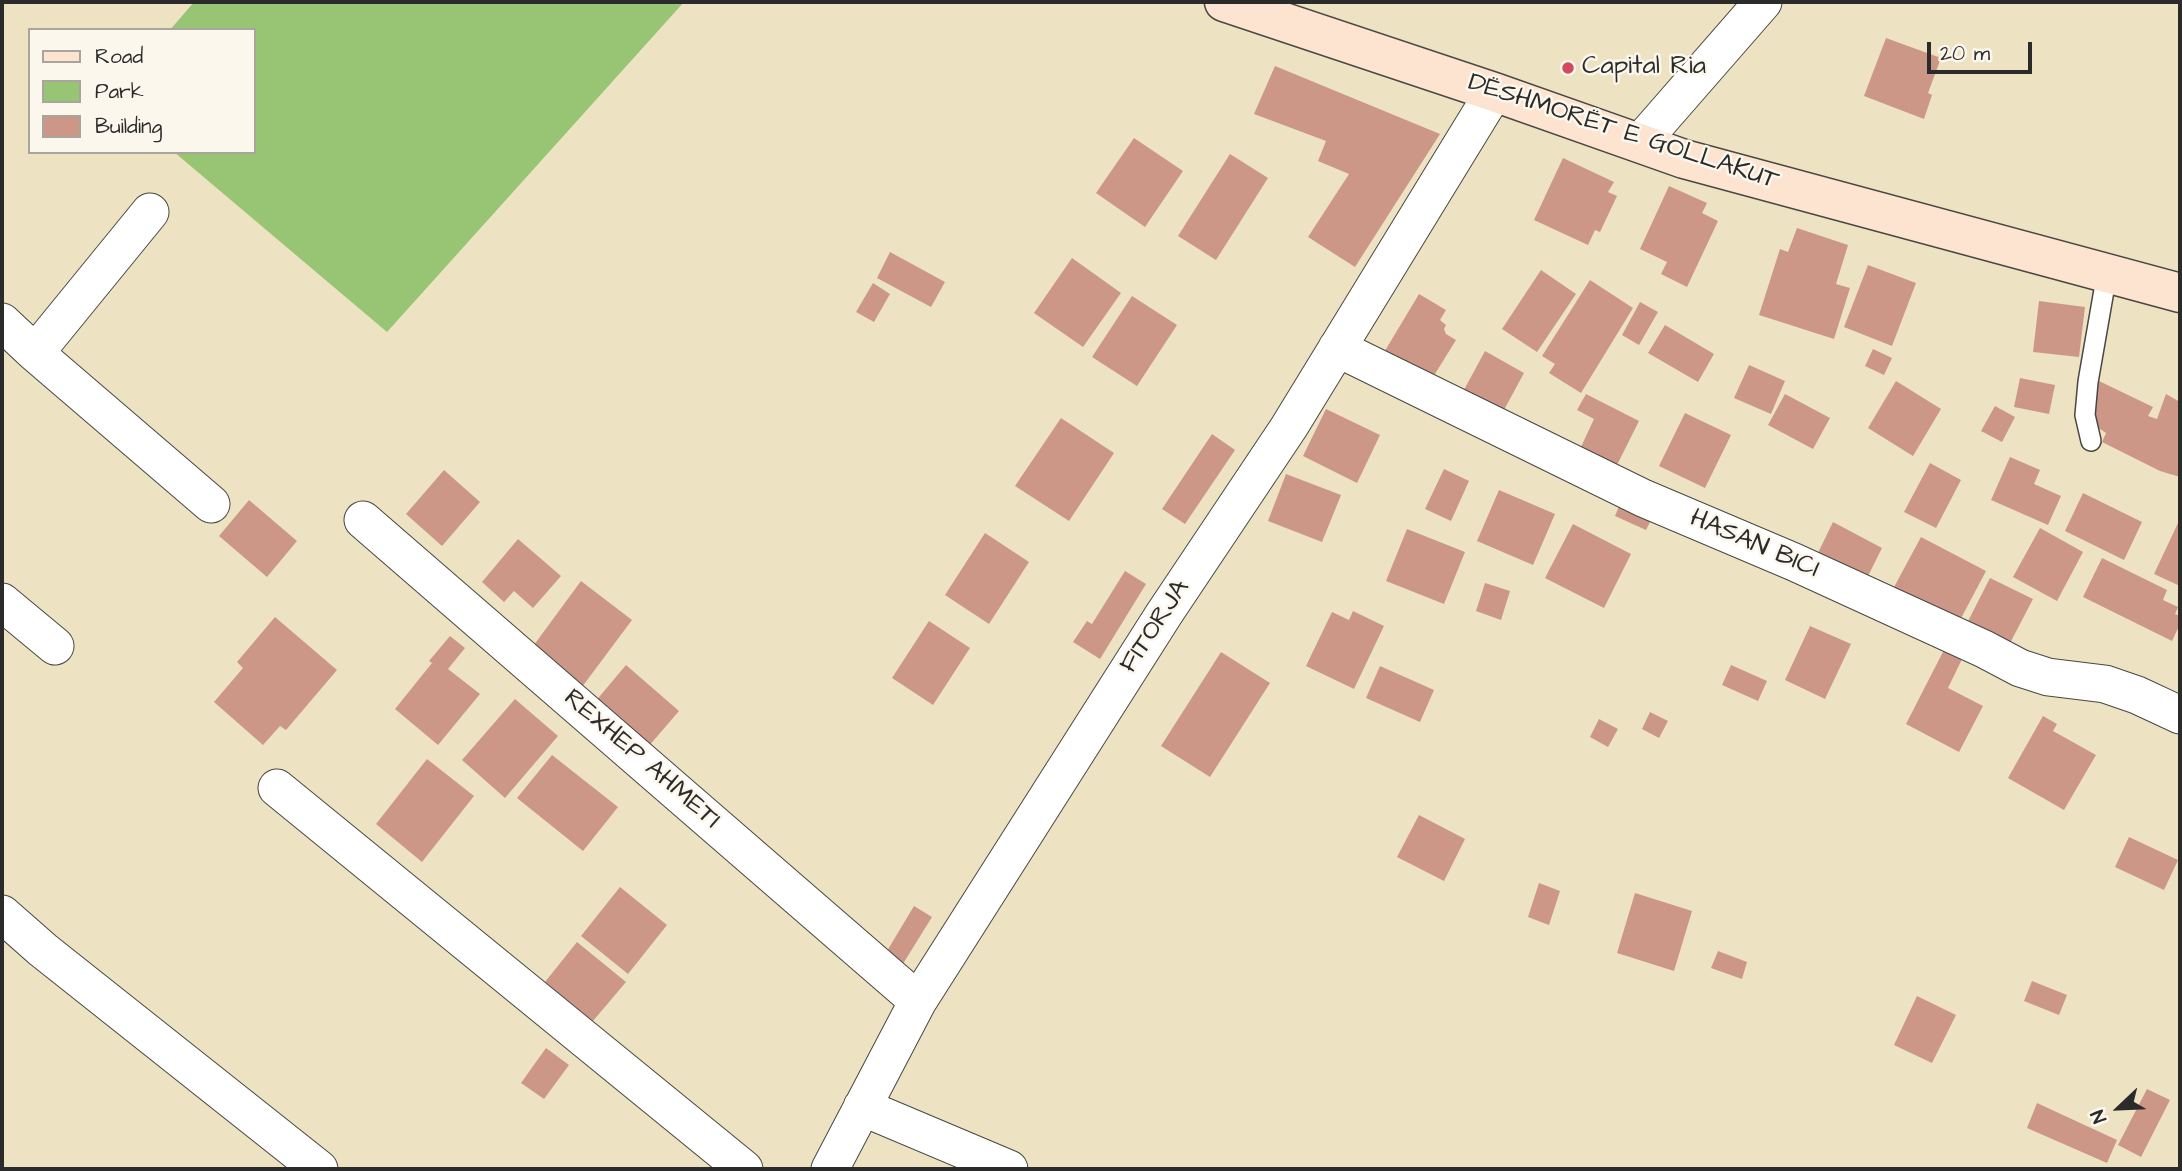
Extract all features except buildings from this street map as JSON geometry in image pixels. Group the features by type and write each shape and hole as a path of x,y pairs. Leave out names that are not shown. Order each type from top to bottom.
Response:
{"street":[{"name":"DËSHMORËT E GOLLAKUT","path":"1224,2 1684,159 2180,293"},
{"path":"1640,144 1763,2"},
{"name":"FITORJA","path":"830,1169 918,1001 1164,614 1289,427 1494,92"},
{"path":"35,353 150,212"},
{"path":"2,321 35,353 211,504"},
{"name":"HASAN BICI","path":"1337,348 1643,498 1794,562 2020,668 2048,677 2105,684 2180,715"},
{"name":"REXHEP AHMETI","path":"363,520 918,1001"},
{"path":"2,602 55,646"},
{"path":"277,788 744,1169"},
{"path":"2,914 43,950 319,1169"},
{"path":"862,1107 1009,1169"}],"lane":[{"path":"2091,441 2085,415 2087,393 2107,273"}],"green space":[{"path":"194,2 684,2 387,332 176,154 256,154 256,28 172,28"}],"place":[{"name":"Capital Ria","path":"1568,68"}]}
